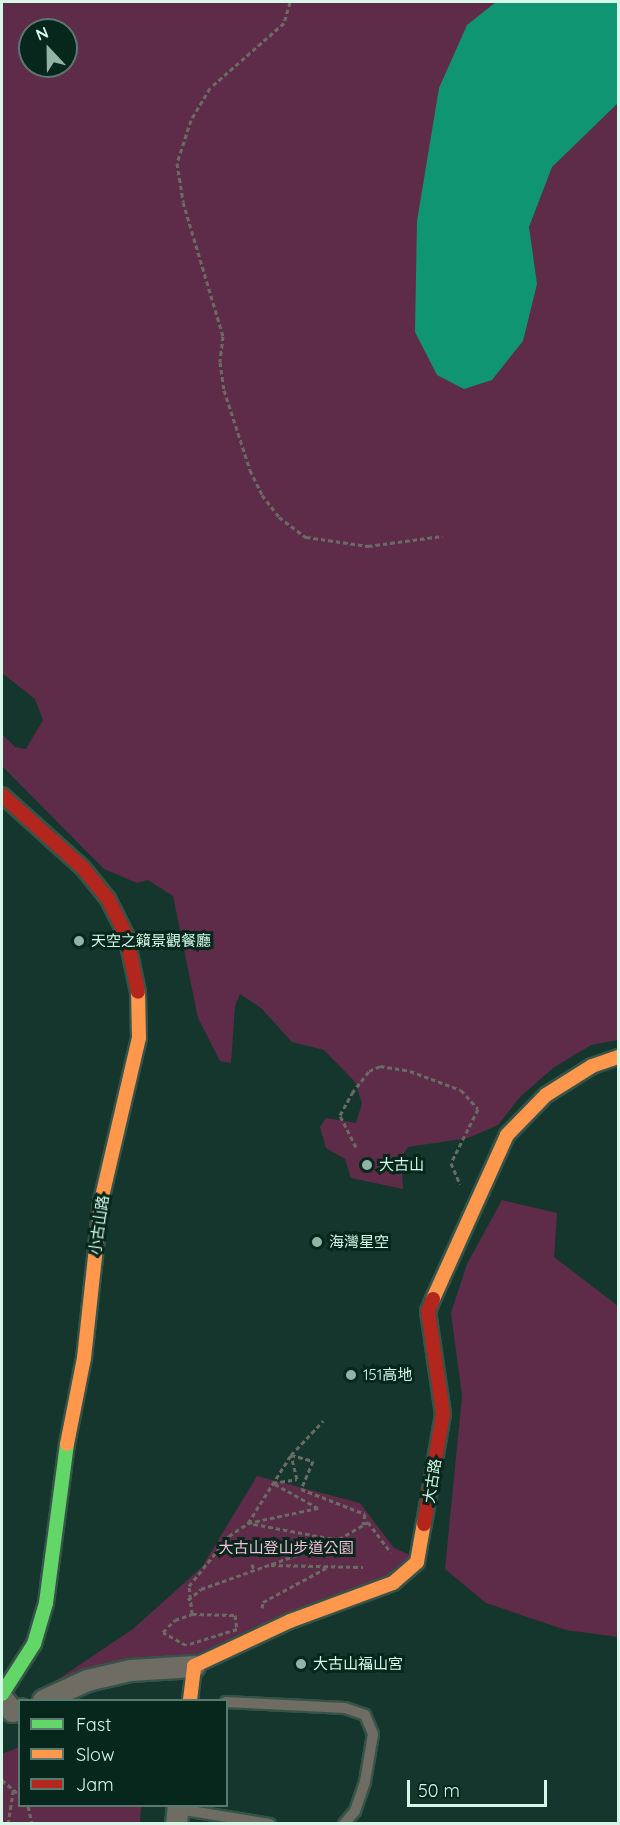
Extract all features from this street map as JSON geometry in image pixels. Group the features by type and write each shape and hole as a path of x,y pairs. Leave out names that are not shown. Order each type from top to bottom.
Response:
{"street":[{"name":"小古山路","path":"2,795 83,868 108,899 126,935 140,1001 139,1038 101,1201 84,1358 62,1467 46,1603 34,1644 2,1696 12,1711 18,1710"},
{"name":"大古路","path":"194,1666 290,1621 393,1583 417,1563 443,1414 428,1311 507,1135 546,1095 592,1066 618,1057"},
{"path":"48,1699 98,1677 130,1670 194,1666 190,1699"}],"lane":[{"path":"228,1702 345,1708 365,1715 373,1734 365,1782 355,1811 344,1824"},
{"path":"178,1813 270,1824"}],"path":[{"path":"290,2 284,23 210,88 190,120 177,163 183,202 223,336 220,362 224,390 250,470 262,495 279,517 306,537 368,546 442,536"},
{"path":"356,1147 340,1115 369,1071 380,1066 410,1071 460,1090 478,1109 451,1163 459,1183 477,1203"},
{"path":"248,1523 291,1455 323,1421"},
{"path":"273,1483 297,1479 291,1455"},
{"path":"291,1455 313,1461 301,1489 365,1514 363,1525"},
{"path":"192,1614 188,1600 189,1586 229,1536 248,1523 318,1508 273,1483"},
{"path":"188,1600 201,1589 339,1540 368,1522 393,1554 386,1560"},
{"path":"248,1523 339,1540"},
{"path":"252,1564 254,1570"},
{"path":"269,1564 373,1567"},
{"path":"261,1616 263,1602 330,1566"},
{"path":"192,1614 235,1615 237,1629 186,1645 163,1632 175,1620 192,1614"},
{"path":"2,1780 18,1792"},
{"path":"8,1824 14,1787"},
{"path":"28,1807 32,1824"}],"green space":[{"path":"2,2 618,2 618,1040 591,1045 553,1068 520,1097 498,1125 468,1138 408,1147 401,1158 403,1189 351,1178 345,1159 326,1148 320,1127 326,1118 356,1123 362,1103 355,1082 324,1050 292,1042 261,1008 240,994 235,1006 231,1063 220,1061 198,1018 173,896 148,880 137,883 104,869 2,766 2,734 15,747 26,749 43,720 35,699 2,673"},
{"path":"502,1200 557,1213 554,1257 618,1306 618,1637 566,1630 486,1603 445,1569 462,1396 451,1313 467,1264"},
{"name":"大古山登山步道公園","path":"257,1476 360,1503 394,1548 413,1556 387,1580 195,1661 135,1663 51,1684 133,1629 202,1567"},
{"path":"18,1747 18,1807 141,1807 140,1823 2,1823 2,1754"}],"shaded area":[{"path":"496,2 618,2 618,103 552,167 529,227 537,284 523,341 492,380 464,389 437,375 415,332 417,221 439,88 467,25"}],"traffic: fast":[{"path":"2,1694 34,1644 46,1603 67,1444"}],"traffic: slow":[{"path":"67,1444 84,1358 101,1201 139,1038 138,992"},
{"path":"433,1299 507,1135 546,1095 592,1066 618,1057"},
{"path":"190,1699 194,1666 290,1621 393,1583 417,1562 424,1524"}],"traffic: jam":[{"path":"2,795 83,868 108,899 126,935 138,992"},
{"path":"424,1524 443,1414 428,1311 433,1299"}],"place":[{"name":"天空之籟景觀餐廳","path":"79,941"},
{"name":"大古山","path":"367,1165"},
{"name":"海灣星空","path":"317,1242"},
{"name":"151高地","path":"351,1375"},
{"name":"大古山福山宮","path":"301,1664"}]}
